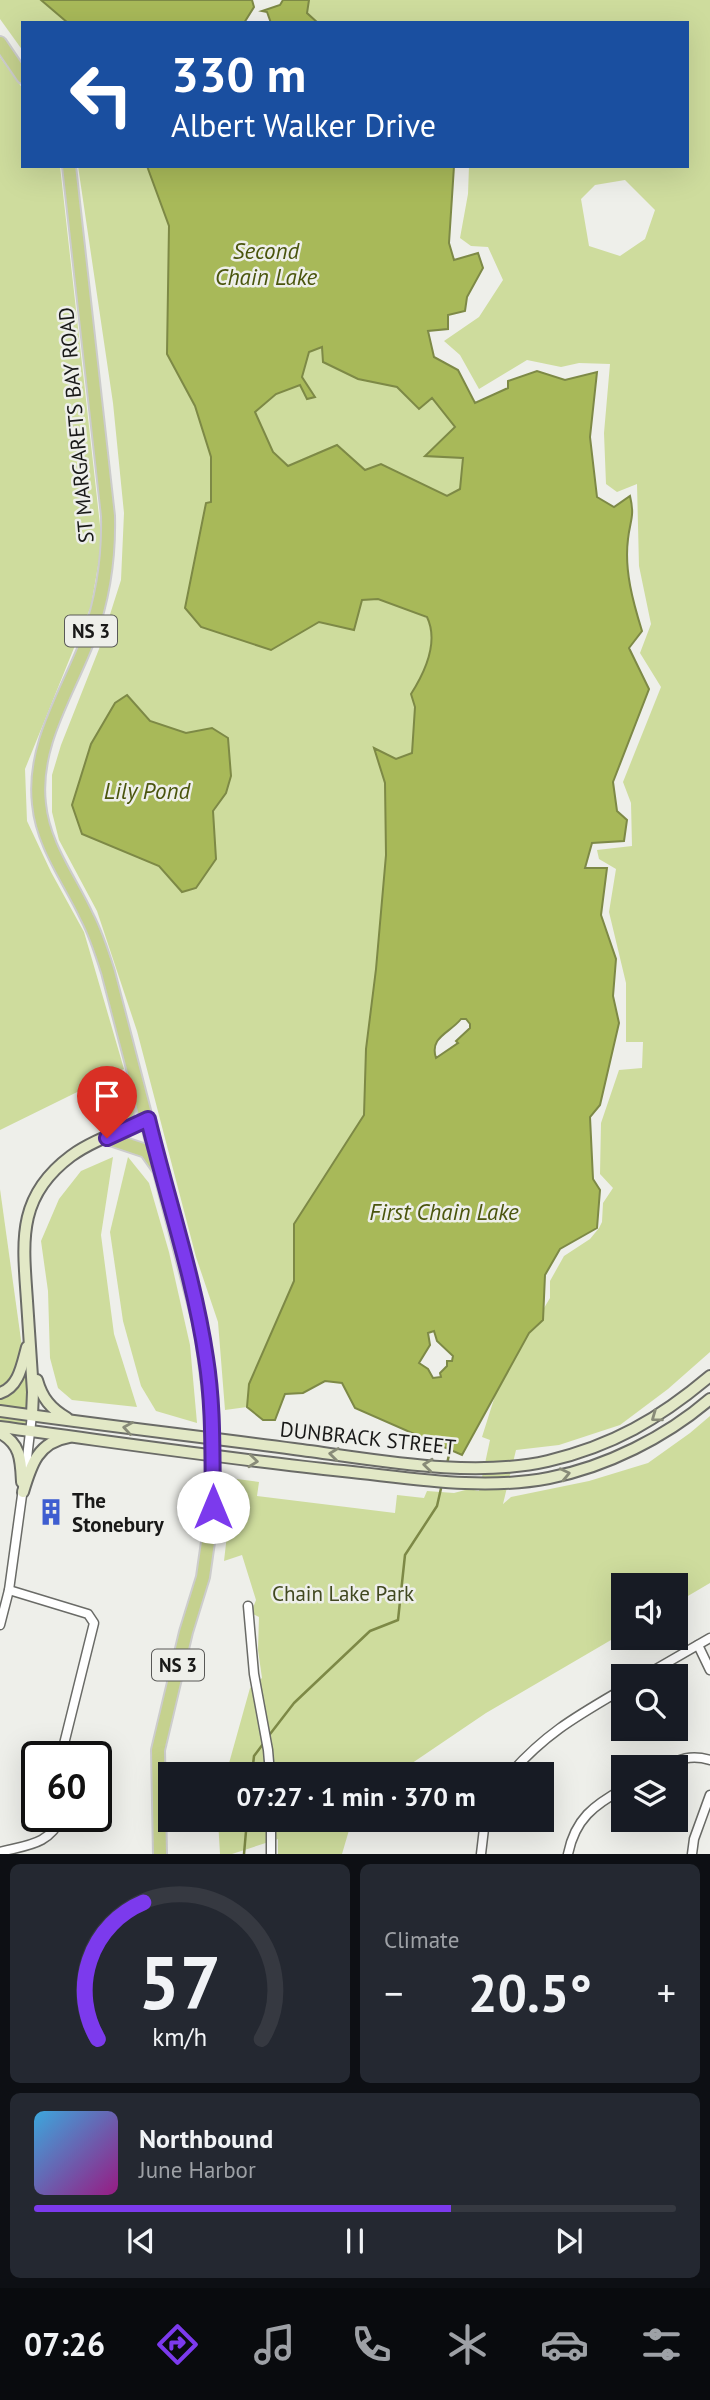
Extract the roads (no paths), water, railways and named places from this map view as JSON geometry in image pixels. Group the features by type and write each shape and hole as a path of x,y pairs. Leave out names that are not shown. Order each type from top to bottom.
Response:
{"main road":[{"path":"0,43 21,74"},
{"name":"ST MARGARETS BAY ROAD","path":"69,168 108,516 108,540 99,606 89,638 62,698 47,741 40,770 38,798 47,838 88,917 108,972 201,1330 212,1416 213,1507 203,1577 186,1632 158,1750 160,1854"},
{"path":"107,1138 128,1111 134,1088 134,1072"},
{"path":"32,1415 23,1244 30,1209 46,1181 63,1163 84,1148 148,1119"},
{"path":"107,1138 146,1151 162,1172"},
{"path":"0,1393 8,1391 20,1373 30,1338"},
{"path":"30,1338 40,1391 54,1410 73,1420"},
{"name":"DUNBRACK STREET","path":"0,1411 183,1437 402,1462 502,1468 546,1462 614,1440 647,1424 710,1376"},
{"name":"DUNBRACK STREET","path":"0,1427 232,1459 399,1477 498,1483 547,1479 609,1460 666,1431 710,1399"},
{"path":"0,1433 9,1438 19,1451 23,1492"},
{"path":"23,1492 31,1464 41,1450 61,1438 76,1436"}],"street":[{"path":"0,1626 9,1590 32,1415"},
{"path":"9,1590 88,1614 94,1623 65,1741"},
{"path":"248,1606 254,1674 269,1762"},
{"path":"665,1664 710,1638"},
{"path":"698,1645 710,1670"},
{"path":"520,1762 562,1725 611,1696"},
{"path":"688,1757 698,1756 710,1760"},
{"path":"568,1854 571,1840 580,1822 595,1805 611,1795"},
{"path":"692,1854 694,1839 710,1795"},
{"path":"0,1852 39,1842 54,1832"},
{"path":"271,1832 271,1854"},
{"path":"481,1854 484,1832"}],"water":[{"path":"41,0 252,0 254,7 245,21 66,21"},
{"path":"283,0 309,0 307,13 316,21 270,21 267,12 262,11 280,5"},
{"name":"First Chain Lake","path":"148,168 454,168 449,243 454,260 478,253 483,268 467,297 465,311 448,315 448,329 428,331 434,357 458,370 475,403 508,388 508,381 537,371 565,380 597,372 590,437 597,497 614,507 630,496 632,514 627,551 628,574 642,631 629,648 649,689 613,782 617,811 627,820 624,841 592,843 585,868 607,868 601,915 616,959 613,996 619,1023 600,1105 590,1117 593,1179 600,1190 597,1228 560,1249 545,1275 543,1320 529,1333 462,1455 355,1408 342,1383 325,1381 303,1393 285,1394 275,1420 263,1420 247,1407 249,1384 294,1281 294,1224 364,1115 366,1049 386,855 385,783 374,748 396,759 412,753 415,707 411,694 429,657 432,636 427,617 378,599 362,600 354,630 319,622 271,650 201,627 185,608 206,503 211,502 211,457 195,406 167,354 169,226","holes":["322,347 323,362 358,379 397,387 419,409 432,398 455,427 425,456 463,458 460,489 447,496 381,464 365,470 337,445 288,466 273,452 255,412 276,394 300,385 307,399 315,397 302,377 309,352","461,1019 466,1019 470,1028 456,1041 458,1043 436,1058 435,1045 438,1040","434,1331 437,1341 453,1356 452,1361 447,1361 447,1366 440,1373 441,1377 433,1378 428,1369 419,1363 430,1345 428,1333"]},
{"name":"Lily Pond","path":"127,695 150,721 186,733 212,728 228,738 231,776 226,793 213,811 216,859 196,888 182,892 159,866 82,834 72,805 91,744 115,703"}],"waterway":[{"path":"447,1464 450,1450"},
{"path":"267,1738 294,1703 370,1631 398,1620 405,1555 437,1506 442,1484"},
{"path":"253,1762 254,1756 263,1744"},
{"path":"244,1854 246,1832"}],"place":[{"name":"The Stonebury","path":"51,1512"}],"water label":[{"name":"Second Chain Lake","path":"266,263"}],"park label":[{"name":"Chain Lake Park","path":"343,1593"}]}
